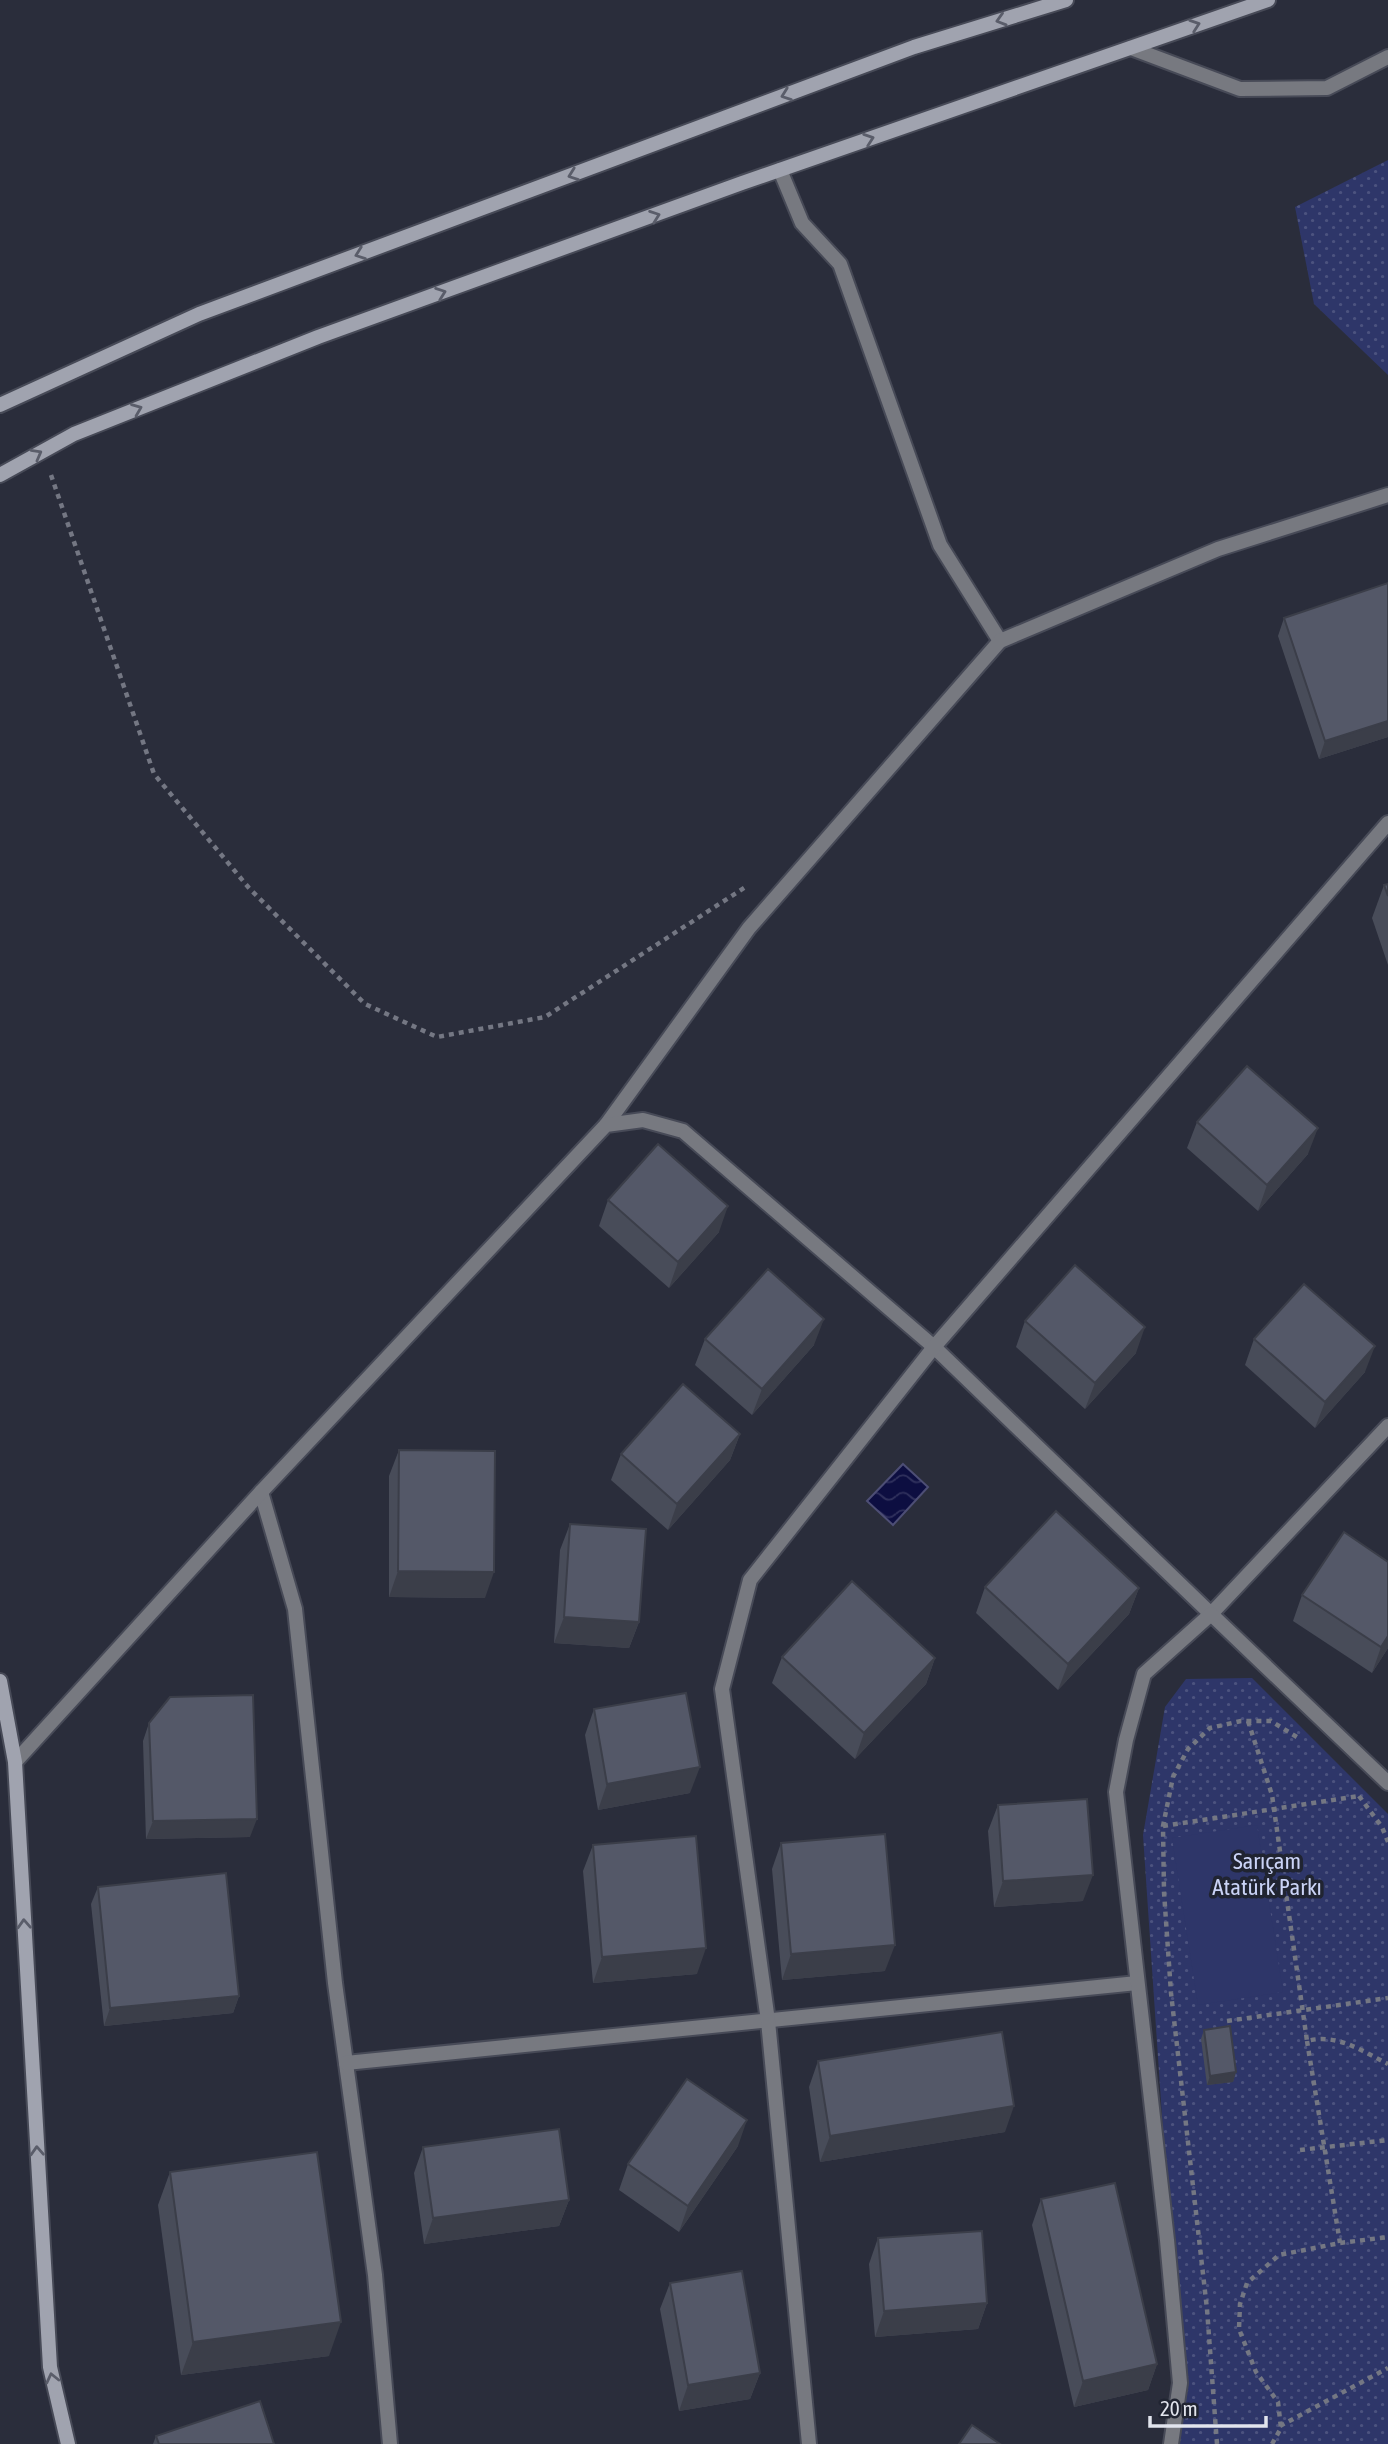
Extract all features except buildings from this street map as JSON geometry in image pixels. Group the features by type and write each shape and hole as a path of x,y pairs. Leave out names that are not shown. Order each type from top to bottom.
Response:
{"main road":[{"path":"0,405 199,314 914,47 1066,0"},
{"path":"0,475 74,434 318,337 780,170 1268,0"},
{"path":"0,1681 15,1762 50,2367 68,2444"}],"street":[{"path":"1131,48 1240,89 1327,88 1388,58"},
{"path":"780,170 802,223 840,264 940,545 1000,641"},
{"path":"15,1762 261,1492 606,1125 749,928 1000,641 1218,549 1388,495"},
{"path":"809,2444 768,2021 722,1689 750,1580 933,1347 1388,823"},
{"path":"606,1125 643,1120 683,1131 933,1347 1388,1783"},
{"path":"1171,2444 1180,2383 1167,2240 1116,1792 1126,1740 1144,1674 1211,1615 1388,1426"},
{"path":"261,1492 295,1609 335,1983 375,2275 390,2444"},
{"path":"346,2063 1137,1983"}],"path":[{"path":"43,451 153,774 249,888 365,1004 437,1037 545,1017 752,883"},
{"path":"1217,2444 1207,2309 1171,1993 1164,1892 1163,1826 1173,1777 1188,1749 1210,1728 1248,1721 1271,1721 1303,1741"},
{"path":"1248,1721 1272,1795 1307,2041 1340,2243"},
{"path":"1353,1787 1382,1827 1388,1842"},
{"path":"1163,1826 1360,1796"},
{"path":"1227,2021 1388,1998"},
{"path":"1307,2041 1322,2037 1346,2042 1388,2064"},
{"path":"1300,2150 1388,2140"},
{"path":"1272,2444 1280,2426 1278,2402 1256,2372 1239,2329 1240,2304 1247,2283 1279,2255 1388,2236"},
{"path":"1280,2426 1388,2368"}],"green space":[{"path":"1388,160 1388,375 1314,304 1295,207"},
{"name":"Sarıçam Atatürk Parkı","path":"1252,1678 1388,1814 1388,2444 1171,2444 1180,2383 1143,1835 1165,1707 1186,1679"},
{"path":"1257,1825 1283,1992 1198,2005 1172,1838"}],"water":[{"path":"903,1464 928,1487 893,1525 867,1501"}]}
